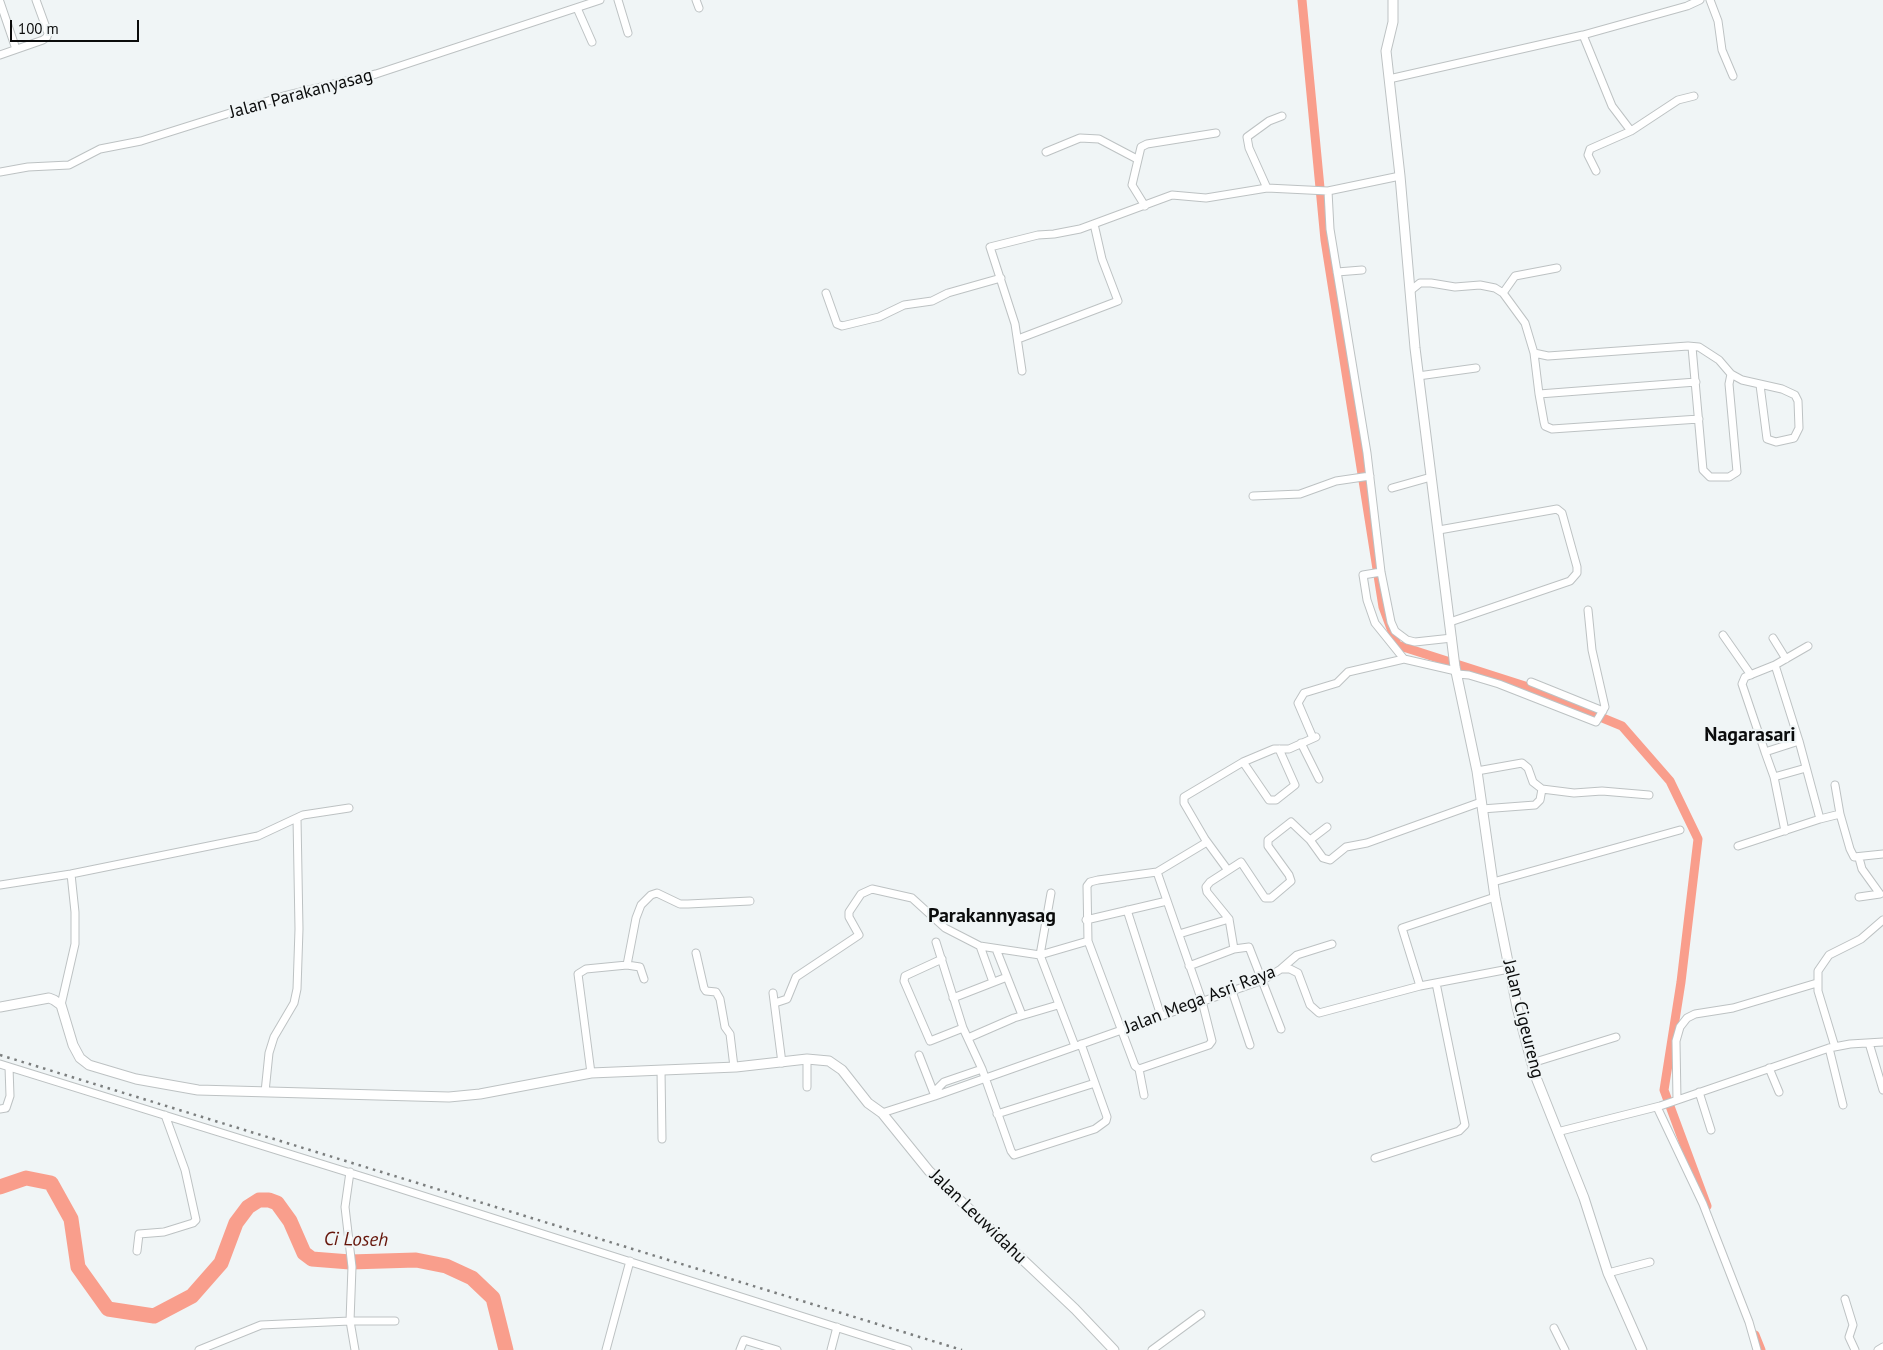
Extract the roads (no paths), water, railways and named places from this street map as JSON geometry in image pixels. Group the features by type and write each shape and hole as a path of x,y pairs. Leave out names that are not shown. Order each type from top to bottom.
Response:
{"street":[{"path":"0,55 47,37 48,33 36,0"},
{"name":"Jalan Parakanyasag","path":"0,172 28,167 69,165 100,150 141,141 291,94 376,74 600,0"},
{"path":"618,0 628,33"},
{"name":"Jalan Cigeureng","path":"1393,0 1393,22 1386,51 1405,226 1418,376 1456,670 1477,771 1495,897 1532,1062 1557,1132 1584,1198 1608,1273 1642,1350"},
{"path":"1389,79 1583,36 1687,6 1700,0"},
{"path":"1710,0 1718,21 1722,50 1733,76"},
{"path":"0,2 16,49"},
{"path":"577,8 592,42"},
{"path":"1583,36 1612,106 1631,131"},
{"path":"1596,171 1588,155 1590,149 1631,131 1672,103 1694,96"},
{"path":"1267,188 1249,148 1247,137 1269,121 1282,116"},
{"path":"1145,206 1132,185 1141,147 1147,144 1216,133"},
{"path":"1046,152 1080,138 1099,139 1122,153 1137,159"},
{"path":"1022,371 1018,339 990,247 1038,235 1065,233 1172,196 1206,198 1267,188 1323,191 1400,176"},
{"path":"1323,191 1337,272 1380,572 1391,622 1400,637 1415,642 1452,638"},
{"path":"1018,339 1118,301 1102,259 1094,224"},
{"path":"1503,292 1516,276 1557,268"},
{"path":"1337,272 1362,270"},
{"path":"826,293 837,324 842,326 879,317 901,306 932,302 948,293 1000,278"},
{"path":"1410,291 1420,283 1431,283 1454,287 1480,284 1503,292 1525,323 1534,353 1544,422 1546,426 1552,429 1699,419"},
{"path":"1534,353 1548,356 1692,346 1708,352 1719,360 1731,374 1753,384 1760,385 1782,389 1795,396 1798,402 1799,428 1794,438 1776,442 1767,439 1760,385"},
{"path":"1692,346 1705,473 1710,477 1732,476 1736,472 1729,384 1731,374"},
{"path":"1418,376 1476,368"},
{"path":"1539,394 1696,382"},
{"path":"1253,496 1300,494 1336,481 1367,476"},
{"path":"1392,488 1431,478"},
{"path":"1439,530 1557,510 1562,513 1578,572 1570,581 1450,622"},
{"path":"1380,572 1363,575 1367,600 1375,623 1404,659"},
{"path":"1227,869 1207,842 1184,803 1184,798 1243,762 1315,738 1298,703 1304,693 1337,683 1348,672 1404,659 1456,670 1535,696 1592,722 1602,714 1604,702 1592,650 1588,610"},
{"path":"1724,635 1751,676"},
{"path":"1773,638 1786,659"},
{"path":"1786,831 1774,777 1742,684 1745,677 1775,665 1808,646"},
{"path":"1775,665 1799,741 1820,819"},
{"path":"1531,682 1602,714"},
{"path":"1765,752 1799,741"},
{"path":"1301,744 1319,779"},
{"path":"1243,762 1269,800 1276,800 1295,785 1279,749"},
{"path":"1477,771 1522,763 1528,768 1533,782 1542,789 1574,793 1602,791 1649,795"},
{"path":"1774,777 1806,768"},
{"path":"1835,785 1840,814 1852,855 1859,858 1883,854"},
{"path":"1234,949 1229,919 1206,889 1210,882 1239,862 1243,864 1265,898 1269,899 1290,881 1289,875 1268,846 1268,840 1291,822 1310,840 1322,858 1330,860 1346,847 1367,844 1481,806 1535,805 1540,800 1542,789"},
{"path":"0,885 70,874 258,836 314,812 349,808"},
{"path":"1738,846 1840,814"},
{"path":"265,1092 267,1062 271,1044 294,1003 297,989 299,929 297,818"},
{"path":"1310,840 1327,827"},
{"path":"1493,882 1680,830"},
{"path":"1144,1095 1139,1069 1135,1066 1088,940 1085,892 1090,882 1157,872 1207,842"},
{"path":"1859,858 1862,869 1882,896"},
{"path":"1139,1069 1209,1045 1212,1041 1202,1001 1157,872"},
{"path":"0,1007 49,998 61,1006 75,944 75,912 70,874"},
{"path":"775,1003 787,999 796,977 859,935 849,916 849,912 861,894 872,889 912,898 945,928 980,946 1040,955 1088,940"},
{"path":"628,965 636,918 641,906 651,895 657,893 680,904 750,901"},
{"path":"936,942 963,1028 986,1078 1011,1151 1017,1154 1102,1126 1107,1116 1095,1083 1058,1005 1040,955 1050,893"},
{"path":"1859,897 1882,896"},
{"path":"1420,986 1402,928 1495,897"},
{"path":"1086,920 1167,901"},
{"path":"1127,910 1161,1016"},
{"path":"1178,934 1229,919"},
{"path":"1843,1105 1832,1047 1818,991 1818,971 1829,955 1861,939 1883,920"},
{"path":"1281,969 1296,955 1332,944"},
{"path":"980,946 993,982"},
{"path":"1189,966 1234,949 1250,948 1281,1029"},
{"path":"996,949 1022,1015"},
{"path":"696,953 704,988 706,991 716,992 720,999 725,1027 730,1034 734,1067"},
{"path":"942,959 905,976 904,981 930,1041 963,1028"},
{"path":"591,1073 577,976 583,970 628,965 640,967 644,979"},
{"name":"Jalan Mega Asri Raya","path":"882,1113 1263,980 1281,969 1290,969 1298,973 1310,1005 1319,1013 1420,986 1510,968"},
{"path":"953,998 1008,977"},
{"path":"1375,1158 1459,1131 1465,1125 1436,983"},
{"path":"1674,1101 1676,1041 1680,1027 1687,1018 1695,1014 1733,1008 1817,983"},
{"path":"1232,991 1250,1046"},
{"path":"773,993 782,1063"},
{"path":"968,1038 1022,1015 1058,1005"},
{"name":"Jalan Leuwidahu","path":"61,1006 73,1045 80,1058 89,1065 136,1079 198,1090 449,1097 480,1094 591,1073 734,1067 806,1059 829,1061 837,1065 868,1103 882,1113 930,1171 1075,1309 1114,1350"},
{"path":"1532,1062 1616,1037"},
{"path":"1557,1132 1658,1106 1832,1047 1883,1042"},
{"path":"1869,1043 1883,1090"},
{"path":"919,1055 937,1095"},
{"path":"806,1059 808,1087"},
{"path":"0,1064 350,1172 908,1350"},
{"path":"0,1109 6,1108 10,1096 9,1067"},
{"path":"937,1095 938,1088 944,1082 982,1068"},
{"path":"1769,1068 1779,1092"},
{"path":"661,1070 662,1139"},
{"path":"997,1114 1095,1083"},
{"path":"1699,1092 1711,1130"},
{"path":"1658,1106 1702,1204 1749,1322 1757,1350"},
{"path":"137,1251 139,1234 164,1232 196,1220 185,1170 165,1115"},
{"path":"350,1172 345,1207 352,1267 350,1321 354,1350"},
{"path":"606,1350 630,1262"},
{"path":"1608,1273 1650,1262"},
{"path":"1846,1300 1853,1325 1849,1336 1855,1350"},
{"path":"1152,1350 1201,1314"},
{"path":"199,1350 255,1326 289,1323 395,1321"},
{"path":"831,1350 837,1327"},
{"path":"1554,1328 1565,1350"},
{"path":"740,1350 744,1340 777,1350"},
{"path":"1878,1350 1883,1347"}],"waterway":[{"path":"1302,0 1325,240 1383,607 1397,645 1525,686 1622,726 1670,781 1698,839 1681,982 1664,1090 1707,1206"},
{"name":"Ci Loseh","path":"0,1187 26,1178 51,1183 71,1219 78,1267 108,1309 154,1316 192,1296 221,1263 236,1223 248,1207 259,1200 269,1200 277,1203 290,1221 304,1253 312,1259 350,1262 416,1260 446,1266 472,1278 493,1298 506,1350"},
{"path":"1755,1335 1761,1350"}],"railway":[{"path":"0,1055 962,1350"}],"district":[{"name":"Nagarasari","path":"1750,735"},
{"name":"Parakannyasag","path":"992,916"}]}
